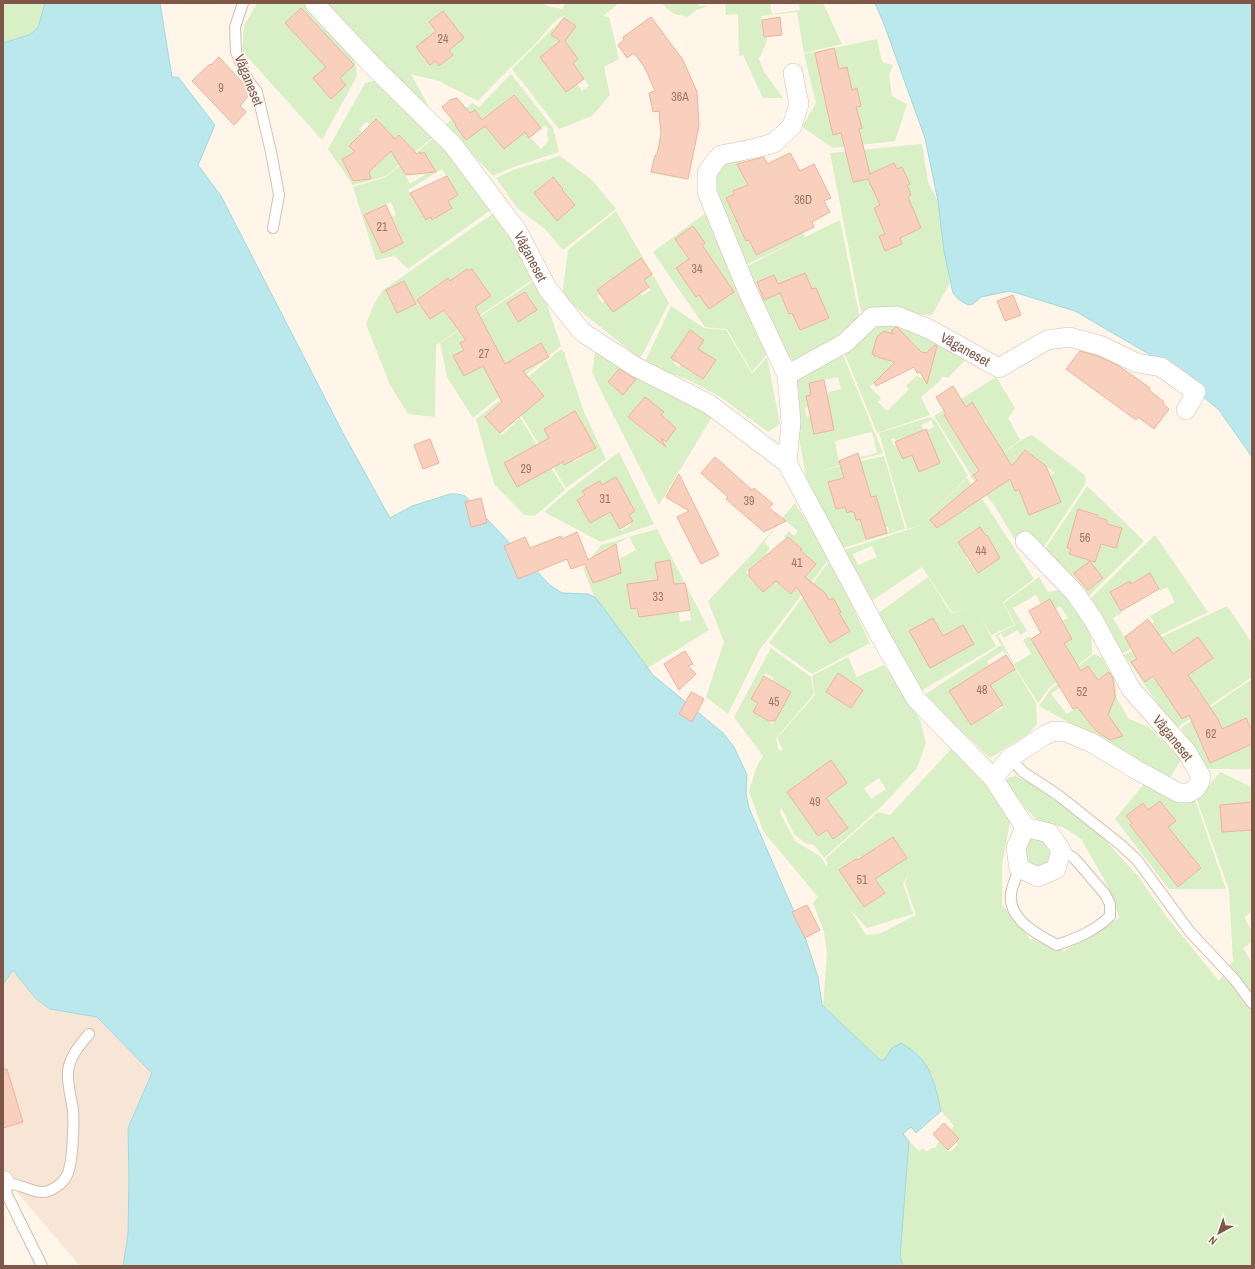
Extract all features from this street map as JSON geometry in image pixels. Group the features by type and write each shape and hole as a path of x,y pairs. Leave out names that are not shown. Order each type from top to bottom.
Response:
{"street":[{"name":"Våganeset","path":"314,3 372,65 453,145 518,232 547,288 582,332 636,367 709,404 787,463 879,634 916,699 993,778 1025,827"},
{"path":"787,463 791,422 787,375 748,292 707,192 707,173 721,155 774,143 792,126 799,104 793,74"},
{"name":"Våganeset","path":"787,375 845,343 872,317 897,316 929,328 958,346 999,368 1047,340 1069,337 1102,346 1137,363 1161,367 1196,392 1186,410"},
{"name":"Våganeset","path":"993,778 1010,758 1045,735 1054,731 1066,732 1092,743 1179,793 1188,793 1195,789 1199,784 1201,777 1187,752 1131,689 1093,619 1075,593 1025,541"},
{"path":"1025,827 1049,833 1061,850 1056,869 1038,877 1020,868 1016,848 1025,827"}],"lane":[{"name":"Våganeset","path":"243,3 235,27 236,52 248,80 257,92 270,152 279,195 273,228"},
{"path":"1010,758 1023,772 1058,795 1121,845 1137,860 1190,932 1235,980 1252,1003"},
{"path":"1020,868 1011,890 1012,906 1018,918 1038,936 1057,945 1078,938 1101,925 1110,916 1110,904 1105,894 1074,858 1061,850"},
{"path":"42,1266 7,1195 4,1181 33,1191 44,1192 52,1190 66,1177 70,1161 73,1112 68,1070 72,1057 89,1034"}],"shaded area":[{"path":"13,969 36,999 50,1009 97,1017 152,1073 128,1128 128,1234 123,1266 80,1266 3,1176 3,984"}],"green space":[{"path":"3,3 45,3 38,28 29,35 3,43"},
{"path":"257,3 306,3 354,54 357,76 322,140 242,51 244,26"},
{"path":"324,3 543,3 547,6 562,9 565,3 619,3 603,16 609,17 619,59 604,67 610,95 592,116 559,129 512,69 566,15 553,23 535,44 478,101 439,81 411,74 433,114","holes":["443,11 464,38 449,50 453,55 439,66 435,61 430,65 436,31 429,22","564,18 576,26 562,43 551,35","553,46 572,51 578,59 573,63 589,86 582,91 577,84 566,92 544,63 550,58 546,52"]},
{"path":"661,3 697,3 700,6 709,6 696,10 688,17 674,14"},
{"path":"725,3 770,3 772,14 800,10 799,3 823,3 842,44 804,53 797,12 761,16 767,32 767,40 759,59 764,72 783,98 763,98 743,55 739,56 738,14 726,15"},
{"path":"877,39 882,62 893,65 889,75 892,96 907,104 895,141 833,148 802,127 816,103 804,54","holes":["834,48 820,72 815,53","847,68 851,88 852,90 857,89 861,106 857,107 856,109 862,128 833,135 819,75"]},
{"path":"511,74 553,128 559,152 511,168 493,176 445,125 472,103 479,107","holes":["513,95 541,128 545,125 548,129 547,136 549,140 541,149 525,132 504,149 481,121","474,110 481,118 466,140 455,125"]},
{"path":"377,80 433,137 386,176 353,185 328,149 365,83","holes":["376,119 395,139 403,139 373,169 366,163 343,159 355,152 349,145 362,132 359,129 366,122 370,125"]},
{"path":"434,138 463,169 492,209 408,269 395,256 376,260 353,187 386,177","holes":["419,152 434,169 410,184 402,169","442,169 458,195 448,201 452,208 433,220 431,217 426,220 408,190","391,202 396,215 392,217 403,242 382,253 364,215"]},
{"path":"922,144 928,182 942,209 950,283 932,315 861,311 830,153","holes":["848,161 871,178 853,182","894,163 897,169 902,167 910,184 907,185 911,195 907,197 921,228 900,238 902,244 886,251 879,237 885,234 874,208 880,205 869,180 879,175 877,170"]},
{"path":"762,150 805,237 840,220 859,314 852,329 796,362 783,354 744,268 797,241 743,266 714,194 713,168","holes":["761,153 771,173 747,184 737,164","750,184 757,185 782,243 755,255 749,240 746,241 727,198 734,194 733,191","805,273 812,289 816,288 829,318 800,330 792,313 789,314 780,284"]},
{"path":"560,156 592,180 616,209 563,250 545,229 517,208 496,178 513,170","holes":["552,177 563,189 562,190 575,205 557,220 534,193"]},
{"path":"616,211 651,272 641,259 597,290 600,294 597,296 602,303 605,301 613,312 640,293 642,296 651,290 643,280 652,273 669,303 640,359 562,296 568,250"},
{"path":"707,212 768,353 752,372 727,329 705,327 653,252","holes":["693,226 705,243 686,256 675,239","708,254 724,277 731,294 709,309 699,295 696,297"]},
{"path":"494,213 538,276 436,345 435,417 408,414 390,385 366,324 375,302 383,290","holes":["467,269 468,271 472,269 491,296 480,304 478,301 444,310 430,319 417,300 448,278 450,281","404,281 416,304 397,313 386,290"]},
{"path":"538,278 561,346 473,418 447,377 440,343","holes":["525,292 537,310 518,322 507,304","487,329 509,372 483,366 464,376 464,350 460,343"]},
{"path":"671,306 704,328 726,330 752,374 767,357 780,424 768,432 719,396 687,379 644,364","holes":["690,331 704,340 698,349 716,360 703,379 681,365 679,367 674,363"]},
{"path":"891,321 915,327 966,359 949,377 942,377 940,381 921,397 930,415 877,433 844,352 876,325","holes":["911,341 918,348 918,351 935,356 928,379 916,376 906,386 909,389 887,411 878,402 881,398 870,387 895,362 892,360 875,357 875,355"]},
{"path":"596,346 713,415 659,505 592,373","holes":["621,367 636,379 623,394 608,382","664,412 661,415 676,428 663,445 635,423"]},
{"path":"561,349 565,353 584,412 606,459 566,488 508,394","holes":["530,379 544,396 525,412 511,395","563,418 596,448 574,462 573,460 564,465 544,429"]},
{"path":"843,355 883,453 820,471 884,456 905,529 843,548 808,489 790,387 800,373","holes":["838,377 841,389 826,393 830,431 815,434 811,416 807,417 805,408 809,407 806,396 811,395 809,383","872,432 877,453 839,462 835,441","863,469 871,497 876,496 884,528 888,527 889,532 866,539 861,523 863,518 852,511 847,513 845,507 836,509 828,482 844,478 843,474"]},
{"path":"996,377 1015,408 1008,418 1020,440 971,475 934,416","holes":["972,403 987,423 986,425 998,443 972,460 946,419"]},
{"path":"506,395 565,490 535,516 524,515 494,484 476,419","holes":["503,401 519,419 502,435 485,417","531,448 517,486 505,463"]},
{"path":"930,417 935,420 968,476 920,526 907,529 879,433","holes":["931,420 934,427 926,430 940,463 919,472 912,455 897,445 894,446 891,439 894,438 897,443 923,430 921,425"]},
{"path":"1032,435 1085,475 1086,483 1036,559 1019,546 994,505 970,476 1023,439","holes":["1025,450 1055,473 1050,475 1056,491 1015,491 1007,473","991,463 986,494 973,475"]},
{"path":"619,452 654,524 601,542 544,512 568,491","holes":["616,477 629,501 590,523 577,499 585,495 583,491 600,481 602,485","631,502 636,511 629,515 631,525 621,531 615,520 616,511"]},
{"path":"967,478 1034,579 1003,602 1014,625 991,635 976,609 996,646 921,691 877,614 928,577 951,613 966,610 952,612 922,567 870,602 844,550 920,526","holes":["980,527 986,536 987,535 1000,558 978,573 972,563 970,564 958,542","872,546 877,557 858,565 853,554","933,618 944,638 910,631"]},
{"path":"1087,486 1144,541 1088,597 1044,551","holes":["1082,510 1098,514 1097,517 1107,520 1107,524 1122,528 1116,548 1101,544 1095,562 1069,554 1071,549 1067,548 1073,528 1076,529","1075,574 1103,578 1088,590"]},
{"path":"795,503 830,558 760,649 728,714 706,697 724,642 708,601 755,551","holes":["783,519 798,531 794,536 789,531 784,537 794,545 796,544 802,548 800,550 816,564 792,594 770,577 779,563 766,553 770,548 764,542","756,564 773,584 763,592 746,572"]},
{"path":"657,529 709,630 643,671 603,618 583,568 601,545","holes":["629,537 636,550 610,564 603,551","648,581 650,588 686,587 691,620 680,622 679,611 639,617 637,608 631,609 627,586 634,583"]},
{"path":"1155,535 1208,612 1123,653 1090,599","holes":["1150,573 1160,591 1167,587 1175,602 1150,616 1154,622 1140,631 1138,628 1124,636 1113,618 1122,613 1112,595 1121,590 1120,587 1129,581 1131,584"]},
{"path":"830,560 870,643 812,674 769,643","holes":["828,598 850,631 812,611"]},
{"path":"1039,577 1048,592 1060,590 1076,609 1091,632 1092,654 1049,688 1038,703 995,635 1015,625 1004,603","holes":["1036,595 1041,604 1050,599 1056,609 1060,606 1068,618 1062,621 1072,639 1064,643 1070,652 1047,666 1030,636 1023,640 1031,654 1014,664 998,635 1001,633 1004,638 1017,630 1020,635 1027,631 1013,608"]},
{"path":"1227,606 1252,643 1252,677 1175,729 1124,655","holes":["1198,637 1213,658 1188,675 1207,702 1183,719 1153,676 1145,682 1132,662 1163,640 1173,654"]},
{"path":"1001,645 1036,703 1037,724 1029,733 990,758 924,695","holes":["1003,651 1015,669 999,680 987,661","949,691 994,692 1003,707 994,713 993,711 971,725"]},
{"path":"771,648 811,677 814,694 776,738 780,751 783,750 777,738 815,695 812,676 848,657 857,677 884,665 920,720 926,743 917,768 883,805 824,858 814,845 805,843 794,834 781,807 780,813 795,841 821,857 826,866 828,864 825,859 878,812 890,815 952,748 984,781 1010,822 1002,865 1002,905 1030,939 1064,951 1119,918 1113,898 1104,879 1081,839 1063,827 1042,822 1035,818 1015,798 1006,782 1008,778 1015,776 1028,782 1060,804 1104,839 1138,876 1166,916 1219,981 1233,961 1229,890 1197,800 1220,772 1252,787 1252,802 1220,805 1223,832 1252,830 1252,912 1244,917 1252,931 1252,942 1243,948 1252,962 1252,1266 903,1266 899,1256 909,1141 919,1151 923,1148 926,1152 931,1148 935,1148 939,1141 950,1152 958,1144 947,1133 954,1126 941,1111 932,1074 892,1048 884,1060 880,1060 823,1007 827,953 824,932 813,903 818,897 763,831 749,791 756,768 763,756 734,717","holes":["765,673 774,678 772,681 791,692 773,724 754,712 758,703 751,699","838,673 863,690 851,708 826,692","831,760 847,783 823,800 827,830 818,836 787,792","879,778 886,789 871,799 864,788","893,837 907,858 889,869 875,848","860,856 885,893 839,870","908,875 905,883 916,915 879,934 866,935 850,909 867,928 913,914 903,883"]},
{"path":"1094,654 1102,658 1115,681 1117,699 1129,719 1149,727 1181,760 1170,778 1039,706 1051,689","holes":["1088,666 1098,680 1112,679 1114,693 1113,701 1107,714 1122,734 1117,738 1110,740 1103,736 1098,729 1095,731 1077,707 1067,714 1051,694"]},
{"path":"1252,679 1252,731 1246,718 1222,729 1217,716 1199,725 1199,739 1210,763 1252,744 1252,769 1207,769 1181,728"},
{"path":"1144,784 1178,800 1195,800 1226,889 1169,889 1115,819","holes":["1143,803 1148,810 1168,827 1201,868 1178,887 1130,825 1132,823 1126,816"]},
{"path":"1028,836 1040,838 1050,851 1048,862 1039,871 1025,862 1025,839"}],"water":[{"path":"45,3 160,3 172,77 178,77 215,125 198,165 221,196 344,435 390,518 412,506 450,494 465,496 550,585 562,593 588,594 596,598 653,675 723,733 734,747 747,775 746,794 749,808 805,937 818,977 822,1005 880,1060 884,1060 892,1048 901,1043 911,1050 925,1064 930,1072 936,1089 941,1111 916,1133 911,1127 903,1134 909,1141 900,1256 903,1266 123,1266 128,1234 128,1128 152,1073 97,1017 50,1009 36,999 13,970 3,984 3,43 29,35 38,28"},
{"path":"875,3 1252,3 1252,457 1219,410 1159,360 1075,311 1010,291 981,297 973,304 968,305 958,299 953,293 944,251 938,201 925,138"}],"building":[{"path":"301,8 354,65 340,78 346,85 331,99 313,78 326,67 285,23"},
{"path":"443,11 464,38 449,50 453,55 439,66 435,61 430,65 416,47 436,31 429,22"},
{"path":"651,17 683,60 697,92 699,126 688,179 651,172 655,155 657,155 661,134 659,111 653,112 649,93 655,91 645,68 634,53 627,58 618,45 624,40 623,37"},
{"path":"780,17 782,35 764,37 762,20"},
{"path":"564,18 576,26 565,41 578,59 573,63 584,79 566,92 540,57 560,41 551,35"},
{"path":"834,48 839,69 847,67 852,90 857,88 861,106 856,107 862,128 859,129 870,174 894,163 897,169 902,167 910,184 907,185 911,195 908,197 921,228 900,238 902,244 885,251 879,236 885,234 874,208 880,205 868,179 853,182 841,133 833,135 815,53"},
{"path":"219,57 241,81 250,94 240,106 246,112 234,125 192,81"},
{"path":"514,95 541,128 529,138 525,132 504,149 485,126 466,140 455,125 456,124 442,107 450,100 457,98 470,113 475,110 482,120"},
{"path":"376,119 395,139 399,135 417,154 424,152 436,172 406,175 391,151 369,172 371,179 353,181 342,159 355,152 349,146"},
{"path":"790,153 800,171 814,164 831,198 824,201 830,212 812,222 814,227 756,255 749,240 746,241 726,198 734,194 733,191 748,185 737,164 763,157 767,164"},
{"path":"447,176 458,195 448,201 452,208 432,220 431,217 426,220 410,193"},
{"path":"553,177 575,205 557,221 534,193"},
{"path":"386,205 403,243 382,253 364,215"},
{"path":"693,226 705,243 702,245 734,292 709,309 699,295 696,297 676,268 689,259 675,239"},
{"path":"641,258 652,274 644,280 649,287 613,312 597,290"},
{"path":"467,269 468,271 472,269 491,296 475,307 505,364 541,343 549,357 523,371 544,396 500,433 485,417 502,402 483,366 464,376 453,356 464,350 460,343 466,340 444,310 430,319 417,300 448,278 450,281"},
{"path":"805,273 812,289 816,288 829,318 800,330 792,313 789,314 780,293 764,300 757,282 774,275 778,284"},
{"path":"404,281 416,304 397,313 386,290"},
{"path":"525,292 537,310 518,322 507,303"},
{"path":"1013,295 1021,315 1005,321 997,301"},
{"path":"896,327 921,352 926,353 935,345 937,346 927,384 920,372 917,373 914,367 876,386 874,383 895,362 874,356 875,355 872,354 877,337 883,331 894,334 891,331"},
{"path":"690,330 704,340 698,349 716,360 703,379 671,358"},
{"path":"1080,351 1098,356 1119,366 1150,388 1149,390 1164,402 1163,404 1169,409 1154,429 1138,417 1136,420 1066,369"},
{"path":"619,369 636,379 623,395 608,382"},
{"path":"824,380 834,430 814,434 806,396 811,395 809,383"},
{"path":"953,386 966,407 972,402 1012,466 1025,450 1046,466 1061,502 1029,515 1019,490 1015,491 1010,479 937,528 930,520 977,480 973,475 979,471 944,415 946,414 936,397"},
{"path":"645,397 664,412 661,415 676,428 666,442 661,438 666,447 628,417"},
{"path":"575,411 596,448 564,465 563,462 517,487 504,463 549,438 544,429"},
{"path":"926,429 940,463 919,472 912,455 903,459 895,442"},
{"path":"430,439 439,463 423,469 414,445"},
{"path":"858,453 871,497 876,496 887,533 866,539 860,519 856,520 854,512 853,513 852,511 847,513 845,507 836,509 828,482 844,478 839,461"},
{"path":"715,457 752,490 754,488 773,504 769,508 786,521 764,532 726,499 728,497 701,473"},
{"path":"679,474 719,555 701,564 677,517 689,511 666,497"},
{"path":"616,477 635,511 629,515 633,521 620,529 610,512 590,523 577,500 585,495 582,491 600,481 602,485"},
{"path":"481,498 487,523 471,527 465,502"},
{"path":"1078,509 1098,515 1097,517 1107,520 1107,524 1122,528 1116,548 1101,544 1095,562 1069,554 1071,549 1067,548"},
{"path":"980,527 986,536 987,535 1000,558 978,573 958,542"},
{"path":"577,532 588,560 616,544 621,573 593,583 585,564 571,569 567,559 518,579 504,546 525,537 530,548 561,536 562,539"},
{"path":"788,537 816,564 805,577 825,593 829,600 833,598 841,612 839,613 850,631 830,643 797,587 791,594 776,581 763,592 749,576 749,570"},
{"path":"670,560 674,584 685,583 690,610 639,617 637,608 631,609 627,584 658,580 655,563"},
{"path":"1090,561 1103,578 1088,590 1074,573"},
{"path":"1150,573 1159,589 1121,611 1110,592 1130,581 1131,584"},
{"path":"1050,599 1072,639 1064,643 1081,671 1088,666 1098,680 1109,672 1113,678 1115,697 1108,715 1123,736 1110,740 1096,731 1077,707 1073,709 1031,639 1041,633 1029,611"},
{"path":"933,618 943,636 963,625 974,644 930,668 909,631"},
{"path":"1148,619 1173,654 1198,637 1213,658 1188,675 1218,719 1222,729 1246,718 1252,731 1252,744 1210,763 1189,715 1182,719 1153,676 1145,682 1131,662 1137,659 1125,637"},
{"path":"685,651 693,664 688,666 696,674 679,690 664,664"},
{"path":"1006,655 1015,669 990,685 1003,705 971,725 949,691"},
{"path":"838,673 863,690 851,708 826,692"},
{"path":"764,676 791,692 775,721 769,721 753,712 758,703 751,699"},
{"path":"691,692 704,699 692,722 679,714"},
{"path":"831,760 847,783 826,798 848,828 833,839 827,830 818,836 787,792"},
{"path":"1160,801 1176,821 1168,827 1201,868 1178,887 1130,825 1132,823 1126,816 1143,803 1148,810"},
{"path":"1252,802 1252,830 1222,832 1220,805"},
{"path":"893,837 907,858 875,879 885,893 864,907 839,870"},
{"path":"807,905 820,930 805,938 792,912"},
{"path":"3,1069 7,1069 23,1122 3,1128"},
{"path":"944,1123 959,1139 948,1150 933,1134"}]}
